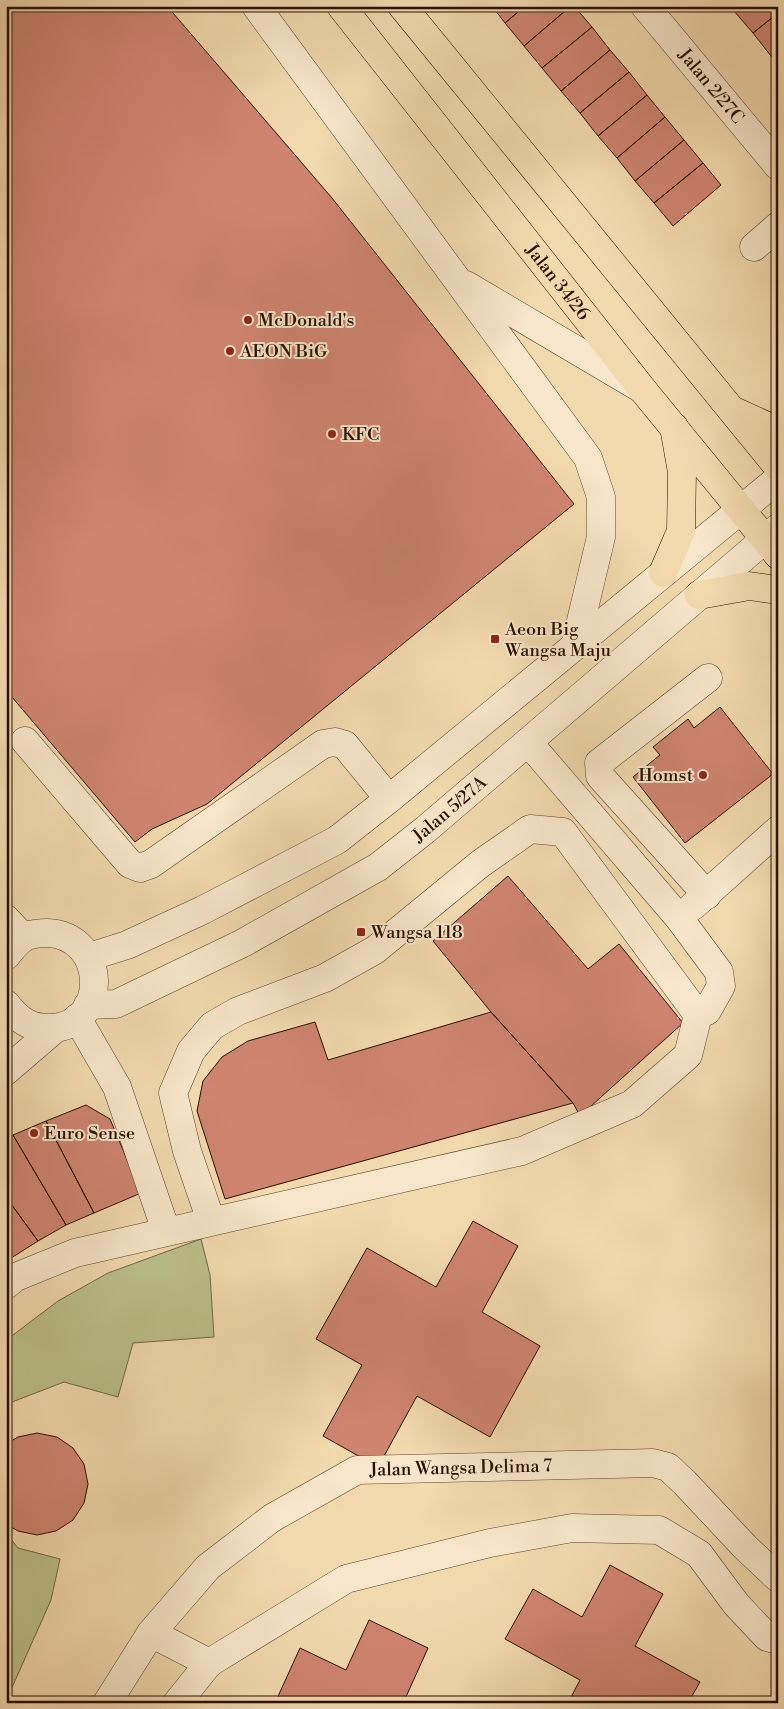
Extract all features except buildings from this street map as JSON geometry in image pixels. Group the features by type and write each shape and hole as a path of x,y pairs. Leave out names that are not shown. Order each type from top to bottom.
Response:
{"main road":[{"name":"Jalan 34/26","path":"342,6 644,390 741,509 774,541"},
{"path":"402,6 778,467"},
{"path":"730,410 778,431"},
{"path":"663,573 681,531 682,472 674,426"},
{"path":"699,595 749,586 778,590"}],"street":[{"path":"256,6 588,458 601,497 601,537 575,646"},
{"name":"Jalan 2/27C","path":"646,6 778,166"},
{"path":"754,247 778,226"},
{"path":"456,278 644,390"},
{"path":"89,957 127,945 203,910 337,840 778,479"},
{"name":"Jalan 5/27A","path":"6,1004 26,1024 41,1028 116,1004 243,943 378,867 425,830 699,595 774,541"},
{"path":"707,895 600,776 598,770 599,763 708,678"},
{"path":"25,741 130,864 140,868 151,864 323,744 335,742 345,745 389,799"},
{"path":"528,742 678,918 719,972 721,986 707,1011 698,1015"},
{"path":"211,1221 187,1151 173,1093 192,1051 212,1026 238,1011 325,978 375,950 480,864 530,830 563,832 698,1015"},
{"path":"678,918 707,895 778,830"},
{"path":"6,1071 74,1017 93,994 95,981 94,969 89,957 80,946 69,938 56,933 42,932 12,937"},
{"path":"6,1285 16,1277 75,1253 522,1151 632,1104 688,1055 698,1015"},
{"path":"74,1017 117,1087 166,1231"},
{"name":"Jalan Wangsa Delima 7","path":"108,1703 151,1632 208,1567 272,1518 357,1470 653,1464 668,1467 745,1547 778,1578"},
{"path":"177,1703 209,1663 346,1579 490,1543 572,1528 659,1530 699,1554 736,1604 767,1636 778,1640"},
{"path":"151,1632 209,1663"}],"green space":[{"path":"201,1239 210,1275 214,1337 133,1343 118,1397 64,1382 12,1402 6,1410 6,1342 13,1335 58,1301 108,1273"},
{"path":"6,1533 18,1548 60,1559 51,1600 6,1701"}],"place":[{"name":"McDonald's","path":"248,320"},
{"name":"AEON BiG","path":"230,351"},
{"name":"KFC","path":"332,434"},
{"name":"Aeon Big Wangsa Maju","path":"495,639"},
{"name":"Homst","path":"703,775"},
{"name":"Wangsa 118","path":"361,932"},
{"name":"Euro Sense","path":"34,1133"}]}
